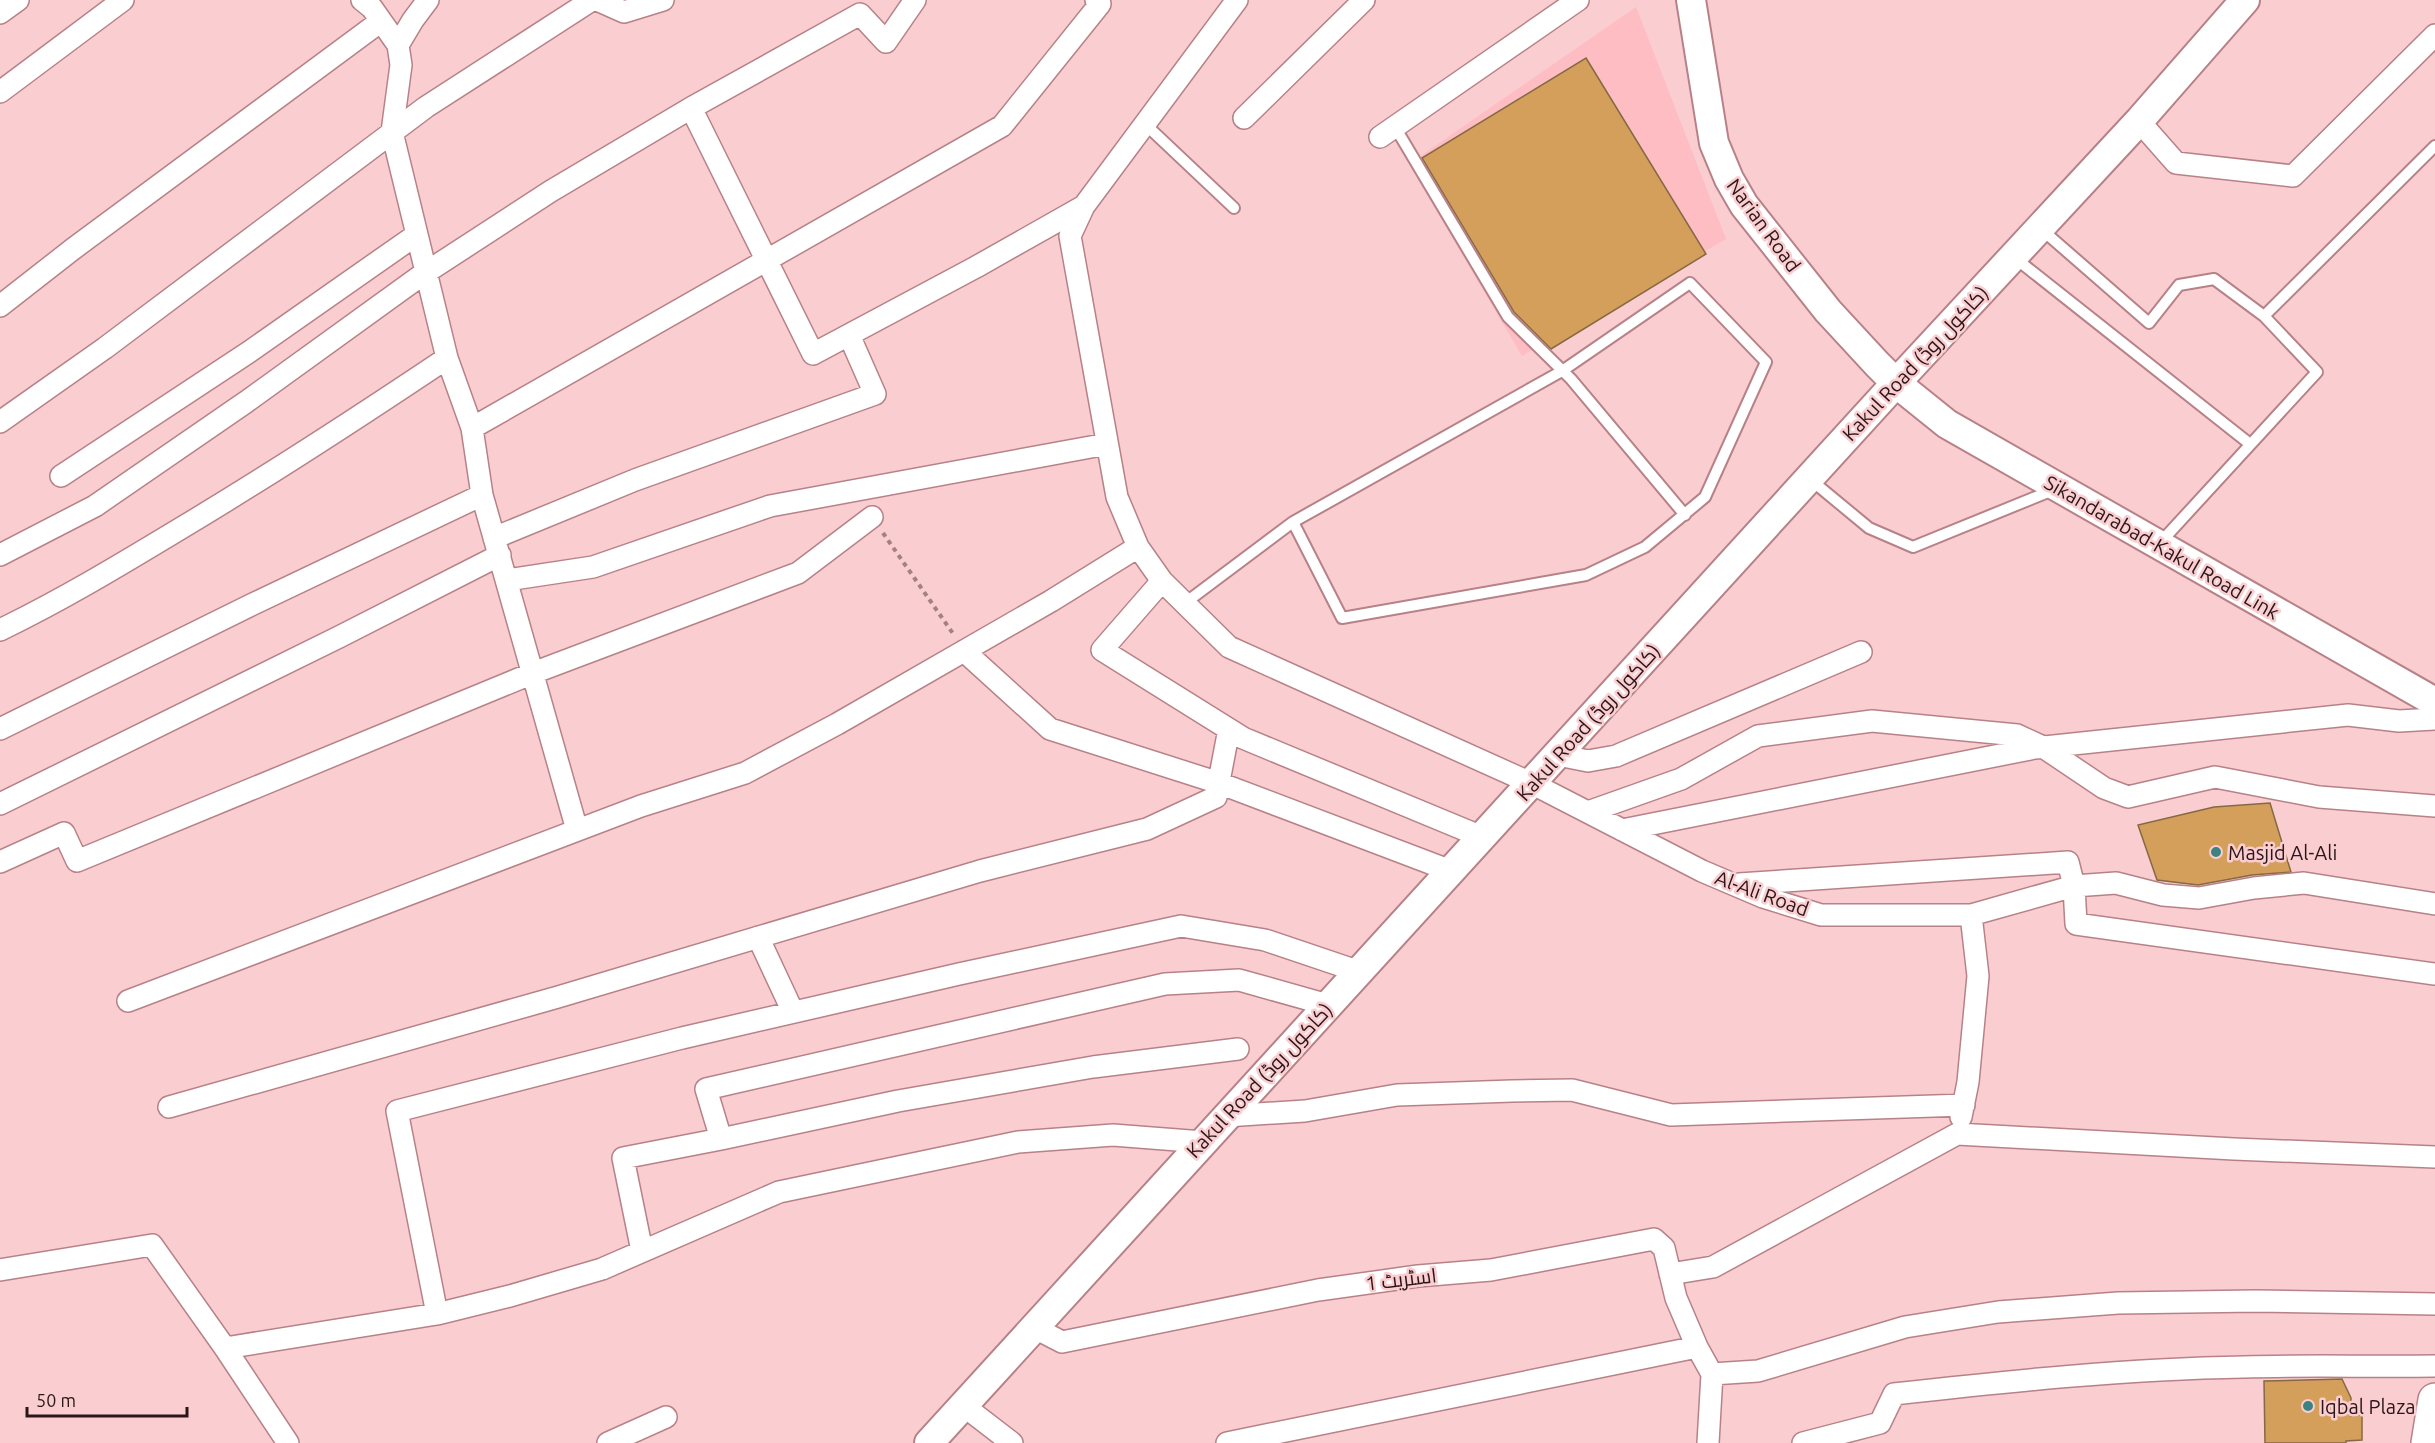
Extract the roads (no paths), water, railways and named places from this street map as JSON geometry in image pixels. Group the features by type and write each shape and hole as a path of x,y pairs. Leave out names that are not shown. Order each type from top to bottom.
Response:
{"highway":[{"path":"2428,1443 2435,1400"}],"main road":[{"name":"Narian Road","path":"1691,0 1714,143 1729,179 1750,213 1828,311 1896,383"},
{"name":"Kakul Road (کاکول روڈ)","path":"929,1443 1226,1116 1533,784 1809,478 2139,121 2245,0"},
{"name":"Sikandarabad-Kakul Road Link","path":"1896,383 1947,424 2435,702"}],"street":[{"path":"0,13 18,0"},
{"path":"0,92 123,0"},
{"path":"362,0 372,9 398,45 401,65 392,132 447,358 472,428 482,495 577,830"},
{"path":"398,45 411,10 428,0"},
{"path":"0,422 105,348 426,107 594,0 624,12 655,1"},
{"path":"0,555 95,506 246,402 426,273 551,191 690,108 860,14 886,42 915,0"},
{"path":"472,428 1002,126 1100,4 1096,0"},
{"path":"690,108 813,354 1084,206 1237,0"},
{"path":"1244,118 1364,0"},
{"path":"1388,132 1578,0"},
{"path":"0,306 73,249 381,21"},
{"path":"2139,121 2176,163 2294,176 2435,35"},
{"name":"Al-Ali Road","path":"1084,206 1070,236 1117,496 1138,547 1162,581 1229,647 1533,784 1734,884 1763,897 1821,915 1971,915 2074,886 2116,883 2163,895 2199,898 2254,888 2304,883 2435,904"},
{"path":"61,476 249,352 416,235"},
{"path":"0,804 339,637 497,547 636,480 875,394 849,335"},
{"path":"0,630 60,601 198,518 327,439 447,358"},
{"path":"507,580 593,567 770,506 1107,444"},
{"path":"0,729 240,610 482,495"},
{"path":"0,862 64,833 77,861 533,673 798,573 872,517"},
{"path":"128,1001 641,806 745,773 837,724 1051,601 1138,547"},
{"path":"1162,581 1102,650 1243,738 1482,837"},
{"path":"964,651 1050,729 1219,783 1451,871"},
{"path":"1558,755 1588,761 1616,756 1861,652"},
{"path":"1622,830 2043,747 2348,715 2399,721 2435,719"},
{"path":"1588,812 1681,779 1758,736 1872,721 2017,735 2043,747 2104,788 2128,797 2215,777 2319,797 2435,806"},
{"path":"169,1107 558,997 980,871 1147,829 1216,797 1229,729"},
{"path":"1734,884 2068,862 2074,886 2076,924 2435,974"},
{"path":"1957,1134 1968,1082 1978,976 1971,915"},
{"path":"437,1314 397,1111 682,1038 1181,926 1265,940 1360,972"},
{"path":"758,937 793,1012"},
{"path":"721,1139 706,1089 1165,984 1239,980 1328,1005"},
{"path":"642,1251 623,1158 898,1101 1070,1071 1238,1049"},
{"path":"1226,1116 1305,1111 1397,1095 1522,1090 1572,1090 1671,1115 1964,1105"},
{"path":"1670,1274 1713,1267 1957,1134 2435,1157"},
{"path":"225,1348 437,1314 510,1296 602,1269 779,1192 1018,1142 1113,1135 1203,1142"},
{"name":"اسٹریٹ 1","path":"1035,1328 1062,1342 1318,1290 1418,1276 1491,1270 1654,1239 1664,1248 1676,1298 1697,1347 1712,1374"},
{"path":"0,1270 152,1245 225,1348 288,1443"},
{"path":"1708,1443 1712,1374 1758,1371 1905,1327 1998,1312 2118,1303 2256,1301 2435,1304"},
{"path":"1227,1443 1697,1347"},
{"path":"1803,1443 1880,1423 1894,1394 2011,1380 2166,1370 2244,1367 2435,1366"},
{"path":"964,1406 1012,1443"},
{"path":"608,1443 666,1417"}],"lane":[{"path":"1145,124 1234,208"},
{"path":"1388,132 1508,317 1562,371 1685,515"},
{"path":"2264,316 2435,146"},
{"path":"2040,227 2149,323 2179,285 2214,279 2264,316 2317,372 2157,545"},
{"path":"2014,256 2250,444"},
{"path":"1185,603 1293,522 1562,371 1690,283 1766,362 1706,497 1646,547 1586,575 1342,618 1293,522"},
{"path":"1809,478 1869,528 1913,547 2059,488"}],"place":[{"name":"Masjid Al-Ali","path":"2216,852"},
{"name":"Iqbal Plaza","path":"2308,1406"}]}
